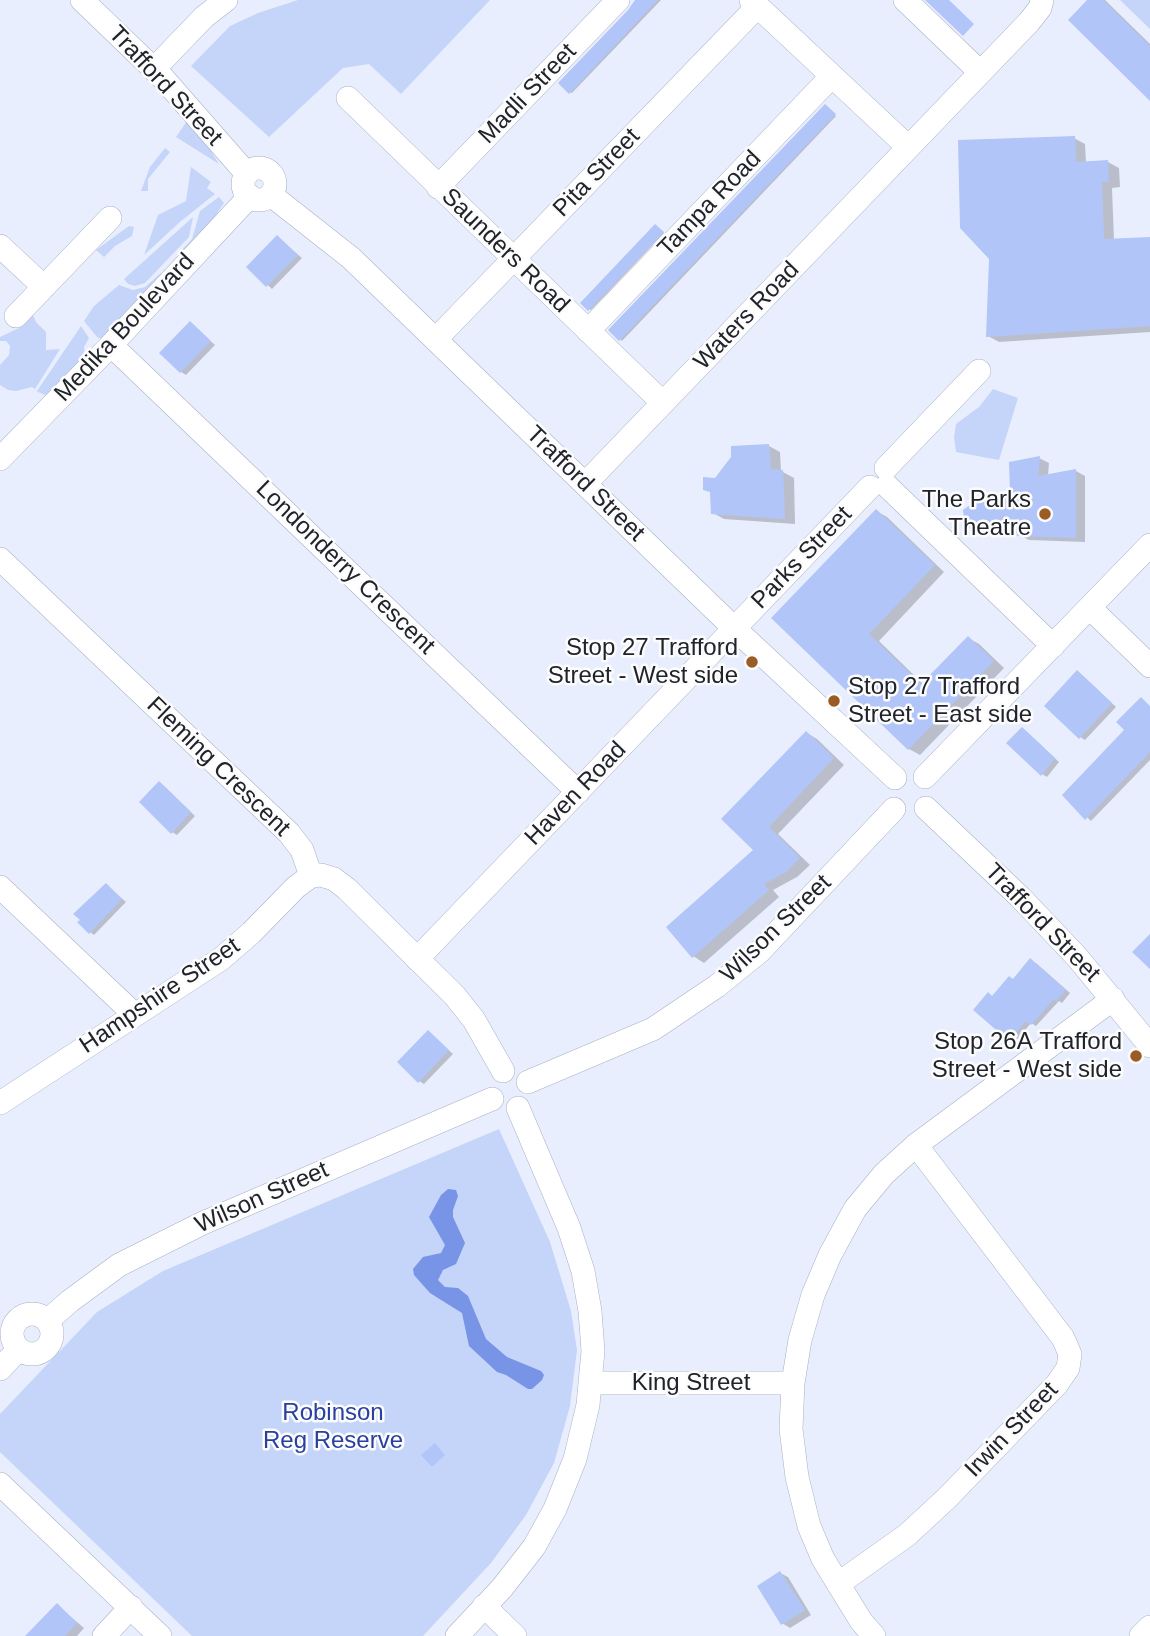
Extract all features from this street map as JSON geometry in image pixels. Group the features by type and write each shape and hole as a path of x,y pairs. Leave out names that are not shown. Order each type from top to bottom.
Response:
{"street":[{"name":"Trafford Street","path":"82,0 154,69 256,188 351,258 735,629 895,778"},
{"path":"154,69 204,17 226,0"},
{"name":"Madli Street","path":"438,187 618,0"},
{"path":"905,0 980,72"},
{"name":"Waters Road","path":"585,484 1029,22 1040,8 1042,0"},
{"path":"754,3 908,147"},
{"name":"Pita Street","path":"436,339 754,3"},
{"name":"Tampa Road","path":"588,331 831,77"},
{"name":"Saunders Road","path":"348,98 663,403"},
{"name":"Medika Boulevard","path":"0,459 111,345 256,188"},
{"path":"16,316 110,218"},
{"path":"0,246 44,287"},
{"name":"Londonderry Crescent","path":"111,345 579,792"},
{"name":"Parks Street","path":"735,629 881,480 979,371"},
{"path":"881,480 1053,646"},
{"path":"925,777 1150,545"},
{"name":"Fleming Crescent","path":"0,559 289,833 302,849 311,876"},
{"path":"1090,608 1150,666"},
{"name":"Haven Road","path":"417,959 735,629"},
{"path":"906,772 925,777 932,789 932,796 926,808 914,815 900,813 894,808 889,796 891,783 895,778 906,772"},
{"name":"Wilson Street","path":"528,1082 653,1029 717,986 759,952 894,808"},
{"name":"Trafford Street","path":"926,808 1020,897 1113,999 1150,1046"},
{"path":"311,876 321,875 334,879 347,889 455,996 474,1020 503,1071"},
{"name":"Hampshire Street","path":"0,1103 221,958 311,876"},
{"path":"0,887 135,1014"},
{"path":"874,1636 823,1559 809,1526 797,1477 792,1429 793,1383 801,1335 813,1295 830,1255 856,1209 884,1174 916,1145 1113,999"},
{"path":"503,1071 520,1073 528,1082 529,1094 523,1105 517,1108 500,1108 492,1099 490,1086 497,1074 503,1071"},
{"name":"Wilson Street","path":"47,1321 120,1265 203,1223 492,1099"},
{"path":"457,1636 534,1547 555,1508 575,1459 588,1405 592,1338 583,1271 569,1228 517,1108"},
{"name":"Irwin Street","path":"838,1584 907,1535 947,1498 1057,1384 1068,1368 1070,1354 1063,1338 916,1145"},
{"path":"8,1313 32,1314 47,1321 52,1334 49,1344 43,1350 31,1354 19,1349 12,1338 8,1313"},
{"path":"0,1369 19,1349"},
{"name":"King Street","path":"590,1383 793,1383"},
{"path":"0,1484 160,1636"},
{"path":"484,1606 515,1636"},
{"path":"104,1636 131,1608"},
{"path":"1141,1636 1150,1627"}],"green space":[{"path":"298,0 490,0 401,94 369,64 343,68 269,137 191,66 230,26 258,13"},
{"path":"1120,0 1150,0 1150,29"},
{"path":"187,121 202,137 219,164 176,137"},
{"path":"165,148 170,152 148,179 148,191 141,191 150,167"},
{"path":"191,167 211,182 207,188 215,194 144,255 158,215 186,201"},
{"path":"219,197 224,203 183,253 181,251 192,239 200,211"},
{"path":"193,217 189,237 145,283 135,286 128,284 124,279"},
{"path":"129,226 134,227 132,236 115,246 104,257 96,250"},
{"path":"163,274 102,339 97,337 84,321 94,306 119,285 133,290 145,287"},
{"path":"33,315 46,332 46,350 60,349 35,389 32,387 8,390 0,385 0,365 9,355 10,346 6,341 0,341 0,337 21,327"},
{"path":"81,326 89,338 84,347 85,356 48,396 38,392 37,391"},
{"path":"993,389 1018,398 999,460 956,452 956,424 979,407"},
{"name":"Robinson Reg Reserve","path":"499,1129 550,1242 571,1311 577,1350 570,1406 554,1463 526,1515 491,1563 423,1636 192,1636 0,1452 0,1414 97,1312 163,1271"}],"water":[{"path":"448,1189 456,1190 458,1196 453,1217 465,1243 456,1264 443,1270 438,1280 445,1287 458,1288 468,1296 486,1339 507,1357 541,1371 544,1375 542,1380 532,1389 497,1372 469,1346 462,1313 430,1293 414,1275 413,1269 423,1257 441,1253 445,1245 429,1217 441,1195"}],"building":[{"path":"635,0 658,0 569,94 558,83"},
{"path":"925,0 949,0 974,24 963,36"},
{"path":"1087,0 1103,0 1150,46 1150,101 1068,20"},
{"path":"825,104 836,114 619,341 608,330"},
{"path":"1075,136 1076,162 1108,160 1109,182 1102,182 1104,239 1150,237 1150,326 986,337 989,259 960,228 958,140"},
{"path":"655,224 664,232 588,311 580,303"},
{"path":"277,235 298,255 266,287 246,267"},
{"path":"190,321 211,341 180,373 159,353"},
{"path":"769,444 771,469 783,470 785,519 711,514 710,492 703,490 703,477 715,478 731,457 731,446"},
{"name":"The Parks Theatre","path":"1040,456 1038,476 1076,469 1076,538 1017,536 1015,523 965,527 963,510 980,498 1010,492 1009,462"},
{"path":"876,509 935,565 869,634 921,684 968,636 994,661 908,750 771,618"},
{"path":"1077,670 1112,703 1079,739 1044,706"},
{"path":"1141,697 1150,706 1150,752 1085,820 1062,795 1124,730 1116,722"},
{"path":"1022,727 1055,758 1041,776 1006,743"},
{"path":"806,731 834,758 769,827 800,858 786,872 764,884 769,890 692,958 666,927 753,850 721,819"},
{"path":"159,781 191,812 171,834 139,802"},
{"path":"106,883 122,899 89,934 73,914"},
{"path":"1150,934 1150,969 1132,952"},
{"path":"1030,958 1066,990 1056,1001 1054,999 1031,1025 1026,1021 1009,1041 973,1010 988,992 992,996 1009,976 1013,979"},
{"path":"428,1030 449,1050 418,1083 397,1062"},
{"path":"435,1443 445,1455 432,1467 421,1455"},
{"path":"780,1571 805,1610 781,1625 757,1586"},
{"path":"57,1603 77,1623 65,1636 25,1636"}],"place":[{"name":"The Parks Theatre","path":"1045,514"},
{"name":"Stop 27 Trafford Street - West side","path":"752,662"},
{"name":"Stop 27 Trafford Street - East side","path":"834,701"},
{"name":"Stop 26A Trafford Street - West side","path":"1136,1056"}]}
